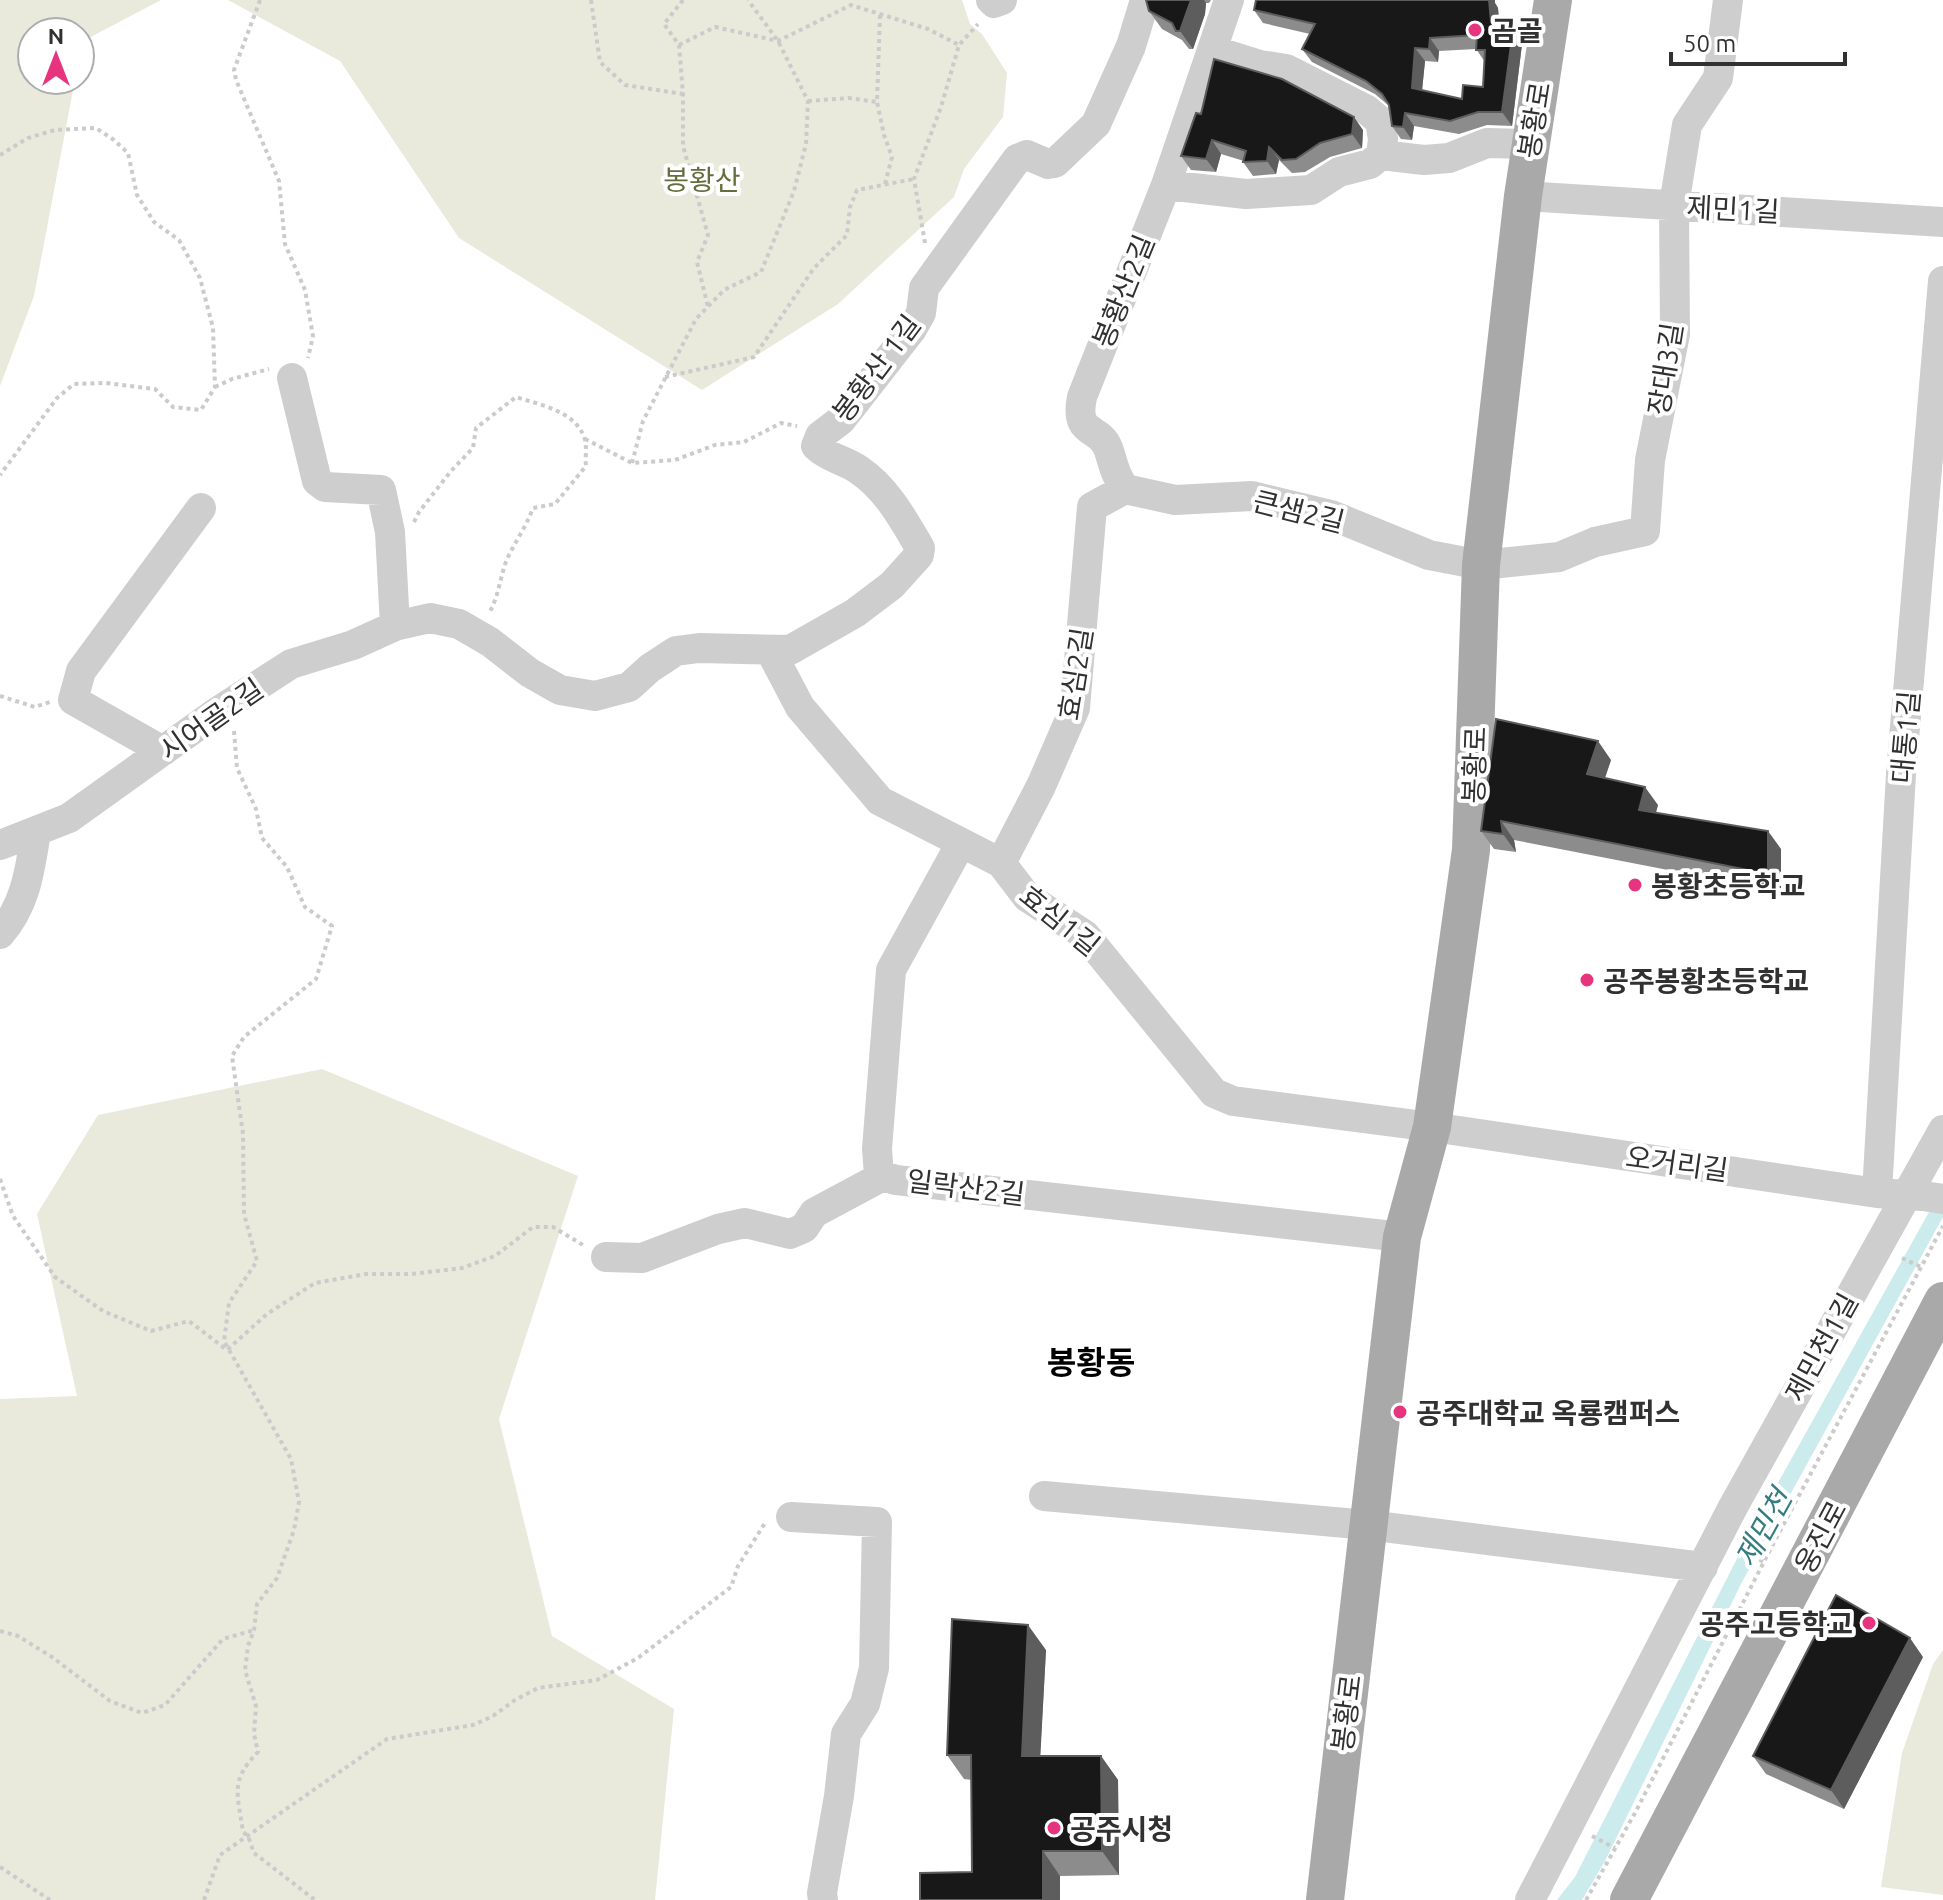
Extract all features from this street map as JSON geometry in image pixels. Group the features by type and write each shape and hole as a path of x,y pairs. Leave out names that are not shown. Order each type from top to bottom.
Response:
{"main road":[{"name":"봉황로","path":"1325,1900 1402,1237 1432,1127 1471,850 1481,565 1523,196 1553,0"},
{"name":"웅진로","path":"1629,1900 1943,1301"}],"street":[{"path":"991,0 994,3 1002,0"},
{"name":"봉황산 1길","path":"770,650 790,650 855,613 892,585 919,555 920,548 893,502 863,472 825,454 816,446 820,436 841,420 862,396 912,329 921,313 924,288 1017,159 1027,155 1048,164 1055,163 1096,124 1131,46 1145,0"},
{"name":"봉황산2길","path":"1125,489 1111,465 1107,445 1084,426 1079,412 1082,397 1166,185 1229,0"},
{"name":"장대3길","path":"1645,531 1650,460 1675,334 1674,205 1687,125 1718,78 1728,0"},
{"path":"1166,185 1246,194 1311,190 1339,172 1370,164 1381,155 1383,139 1380,121 1367,110 1286,69 1260,65 1212,50"},
{"path":"1381,155 1424,160 1449,158 1487,143 1530,144"},
{"name":"제민1길","path":"1523,196 1943,222"},
{"name":"대통1길","path":"1912,1195 1901,774 1943,281"},
{"path":"292,378 317,481 325,487 381,490 390,532 395,626"},
{"name":"큰샘2길","path":"1125,489 1175,500 1252,496 1331,515 1429,555 1481,565 1559,557 1595,542 1645,531"},
{"name":"효심2길","path":"1001,863 1041,786 1075,708 1092,507 1125,489"},
{"path":"163,751 73,700 81,671 201,508"},
{"name":"시어골2길","path":"0,845 69,818 232,702 291,664 353,645 395,626 430,618 459,624 560,690 595,696 629,687 676,651 699,648 770,650"},
{"name":"효심1길","path":"770,650 800,707 880,801 1001,863 1027,897 1076,928 1099,949 1214,1093 1233,1101 1432,1127"},
{"path":"0,934 26,890 36,832"},
{"name":"일락산2길","path":"961,843 891,970 877,1149 879,1175 1402,1237"},
{"name":"오거리길","path":"1432,1127 1912,1195"},
{"name":"제민천1길","path":"1530,1900 1790,1403 1912,1195 1943,1130"},
{"path":"606,1257 642,1258 718,1229 745,1223 790,1234 804,1228 814,1213 883,1176"},
{"path":"1044,1496 1368,1525 1703,1567"},
{"path":"791,1517 877,1522 874,1668 865,1704 846,1734 823,1900"}],"path":[{"path":"215,387 267,369 291,375 292,378 306,367 313,336 305,290 285,244 279,181 234,70 260,0"},
{"path":"591,0 600,62 625,85 683,94"},
{"path":"683,0 664,24 679,45 683,146 708,235 697,262 708,307"},
{"path":"632,463 643,421 696,319 724,290 761,272 794,191 806,144 808,101 778,41 748,0"},
{"path":"679,45 715,27 778,41 851,5 928,29 959,45 941,107 914,179 925,243 916,276 924,288"},
{"path":"880,15 877,102 892,157 885,184"},
{"path":"808,101 849,98 877,102"},
{"path":"0,155 28,138 55,130 96,128 128,153 137,195 154,222 179,240 200,278 213,328 215,387 201,410 173,407 155,389 106,383 74,384 57,398 0,475"},
{"path":"665,377 754,357 814,268 847,235 850,207 857,190 914,179"},
{"path":"414,524 419,512 473,448 476,428 516,397 554,409 575,421 585,439 586,466 555,504 533,508 525,530 507,559 497,598 478,636"},
{"path":"585,439 632,463 675,460 715,445 744,442 781,423 827,430"},
{"path":"0,696 35,707 75,693"},
{"path":"232,702 237,768 256,809 262,838 287,867 305,907 332,926 316,979 244,1037 232,1056 243,1134 244,1214 257,1261 229,1303 224,1341 291,1459 299,1502 294,1530 277,1578 257,1604 254,1630 248,1646 245,1670 256,1706 254,1734 258,1752 246,1765 236,1784 243,1832 248,1836 254,1853 315,1900"},
{"path":"0,1179 13,1216 55,1277 103,1311 131,1324 151,1331 189,1321 227,1350 267,1314 315,1283 366,1274 412,1274 471,1266 495,1256 533,1227 553,1227 606,1257"},
{"path":"1586,1900 1943,1226"},
{"path":"1896,1255 1921,1267"},
{"path":"204,1900 220,1855 387,1739 473,1725 538,1688 597,1680 638,1658 731,1587 738,1566 765,1523 791,1517"},
{"path":"1736,1548 1764,1562"},
{"path":"0,1631 18,1636 52,1657 110,1701 142,1713 165,1705 223,1639 254,1630"},
{"path":"1587,1833 1615,1848"},
{"path":"0,1867 50,1900"}],"green space":[{"path":"0,0 161,0 96,34 96,16 16,16 16,96 72,96 34,296 0,386"},
{"name":"봉황산","path":"228,0 962,0 970,24 982,34 1007,73 1003,117 964,169 954,197 838,304 702,390 459,238 340,61"},
{"path":"322,1069 578,1176 499,1419 552,1636 674,1709 655,1900 0,1900 0,1399 77,1396 37,1214 98,1115"},
{"path":"1943,1650 1943,1895 1881,1887 1902,1753 1933,1664"}],"water":[{"name":"제민천","path":"1943,1187 1943,1217 1742,1582 1605,1861 1582,1900 1557,1900 1575,1877 1750,1533"}],"building":[{"path":"1146,0 1191,0 1180,31 1149,11"},
{"path":"1256,0 1489,0 1491,22 1514,23 1502,112 1478,112 1450,121 1405,113 1403,127 1392,126 1389,105 1382,94 1366,81 1302,49 1315,24 1254,10","holes":["1477,35 1476,50 1485,50 1483,87 1463,85 1462,99 1412,88 1415,48 1429,49 1430,38"]},
{"path":"1214,59 1282,79 1354,117 1352,134 1320,143 1296,159 1282,160 1269,147 1267,161 1243,162 1246,151 1212,140 1206,159 1181,156 1196,113 1201,114"},
{"path":"1496,719 1598,741 1587,774 1645,787 1639,810 1768,831 1768,874 1501,821 1503,834 1481,831"},
{"path":"1836,1595 1910,1638 1831,1790 1753,1756"},
{"path":"952,1619 1028,1625 1022,1756 1101,1756 1102,1851 1043,1851 1043,1900 920,1900 920,1873 972,1872 971,1755 947,1755"}],"place":[{"name":"곰골","path":"1475,30"},
{"name":"봉황초등학교","path":"1635,885"},
{"name":"공주봉황초등학교","path":"1587,980"},
{"name":"공주대학교 옥룡캠퍼스","path":"1400,1412"},
{"name":"공주고등학교","path":"1869,1623"},
{"name":"공주시청","path":"1054,1828"}],"district":[{"name":"봉황동","path":"1091,1362"}]}
